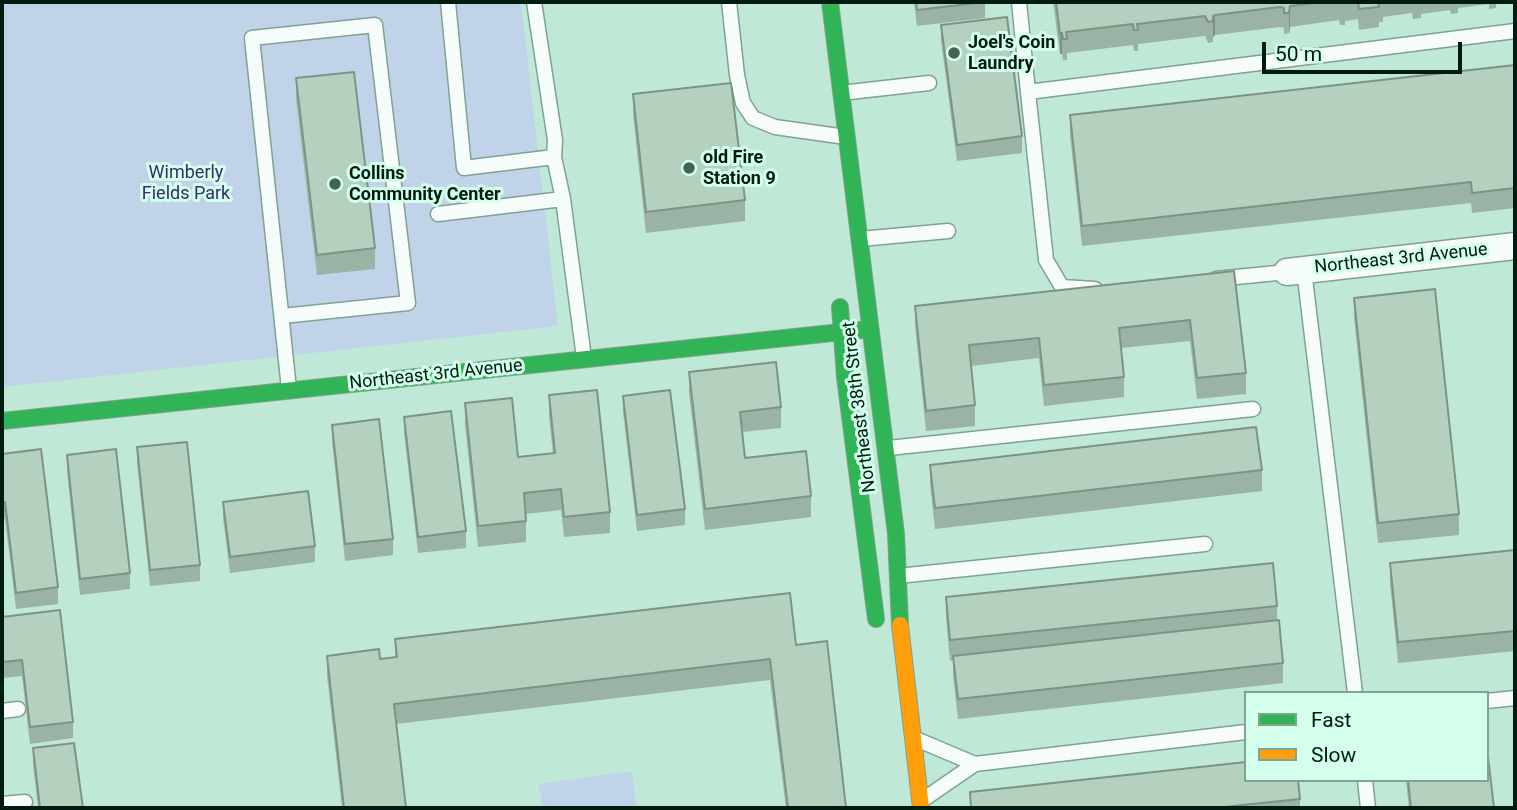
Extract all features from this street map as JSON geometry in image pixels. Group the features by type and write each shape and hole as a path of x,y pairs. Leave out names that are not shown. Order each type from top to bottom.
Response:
{"street":[{"name":"Northeast 38th Street","path":"830,2 895,534 900,632 921,805"},
{"name":"Northeast 3rd Avenue","path":"1296,271 1515,246"},
{"name":"Northeast 38th Street","path":"840,292 841,331 877,633"},
{"name":"Northeast 3rd Avenue","path":"2,421 870,328"}],"lane":[{"path":"447,2 464,168 554,157"},
{"path":"534,2 584,359"},
{"path":"729,2 737,75 743,103 753,118 775,127 847,138"},
{"path":"1019,2 1046,260 1062,287 1096,290 1110,288"},
{"path":"282,316 408,303 375,25 252,38 282,316 290,390"},
{"path":"1028,92 1515,31"},
{"path":"840,93 929,83"},
{"path":"438,215 563,199"},
{"path":"859,239 948,231"},
{"path":"1205,279 1296,271 1354,691"},
{"path":"884,448 1253,409"},
{"path":"897,576 1205,544"},
{"path":"1489,701 1515,698"},
{"path":"2,711 18,709"},
{"path":"912,737 975,764 1244,732"},
{"path":"921,805 975,764"},
{"path":"1365,782 1368,808"},
{"path":"2,804 25,802"}],"green space":[{"name":"Wimberly Fields Park","path":"2,2 521,2 558,326 2,387"},
{"path":"632,771 637,808 542,808 539,784"}],"building":[{"path":"916,2 985,2 917,10"},
{"path":"1056,2 1323,2 1290,6 1289,13 1284,13 1284,8 1280,7 1215,15 1213,21 1208,22 1205,16 1137,24 1138,30 1134,30 1133,24 1066,32 1067,39 1063,39"},
{"path":"1358,2 1378,2 1379,7 1359,9"},
{"path":"1007,17 1022,136 957,145 941,25"},
{"path":"1515,65 1515,188 1472,193 1471,182 1082,226 1070,115"},
{"name":"Collins Community Center","path":"354,72 375,248 317,255 296,78"},
{"name":"old Fire Station 9","path":"731,83 745,200 646,212 633,94"},
{"path":"1234,271 1246,373 1197,378 1190,320 1119,328 1124,377 1044,385 1039,338 969,345 975,405 926,411 915,306"},
{"path":"1435,289 1459,514 1378,523 1354,298"},
{"path":"776,362 781,407 740,412 745,458 806,451 811,496 705,509 689,372"},
{"path":"597,390 610,512 564,517 561,489 524,493 526,521 478,526 465,403 512,398 518,457 555,453 549,395"},
{"path":"670,390 685,509 637,515 623,396"},
{"path":"451,411 466,531 418,537 404,417"},
{"path":"379,419 393,539 345,544 332,425"},
{"path":"1256,427 1262,470 935,508 930,465"},
{"path":"187,442 200,565 150,570 137,447"},
{"path":"41,449 58,587 16,593 5,502 2,503 2,454"},
{"path":"116,449 130,573 80,579 67,455"},
{"path":"308,491 315,546 230,557 223,502"},
{"path":"1515,550 1515,631 1398,642 1390,563"},
{"path":"1273,563 1277,606 950,640 946,597"},
{"path":"790,593 796,645 827,641 846,808 788,808 770,659 394,704 406,808 344,808 327,656 379,649 380,659 397,657 395,639"},
{"path":"60,610 73,722 30,727 22,660 2,662 2,617"},
{"path":"1279,620 1283,663 958,699 953,656"},
{"path":"74,743 83,808 40,808 33,748"},
{"path":"1244,762 1244,782 1298,782 1300,799 1214,808 971,808 970,792"},
{"path":"1489,765 1494,808 1411,808 1408,782 1489,782"}],"traffic: fast":[{"path":"830,2 896,534 900,625"},
{"path":"840,307 845,377 876,619"},
{"path":"2,421 870,329"}],"traffic: slow":[{"path":"900,625 921,808"}],"place":[{"name":"Joel's Coin Laundry","path":"954,53"},
{"name":"old Fire Station 9","path":"689,168"},
{"name":"Collins Community Center","path":"335,184"}]}
